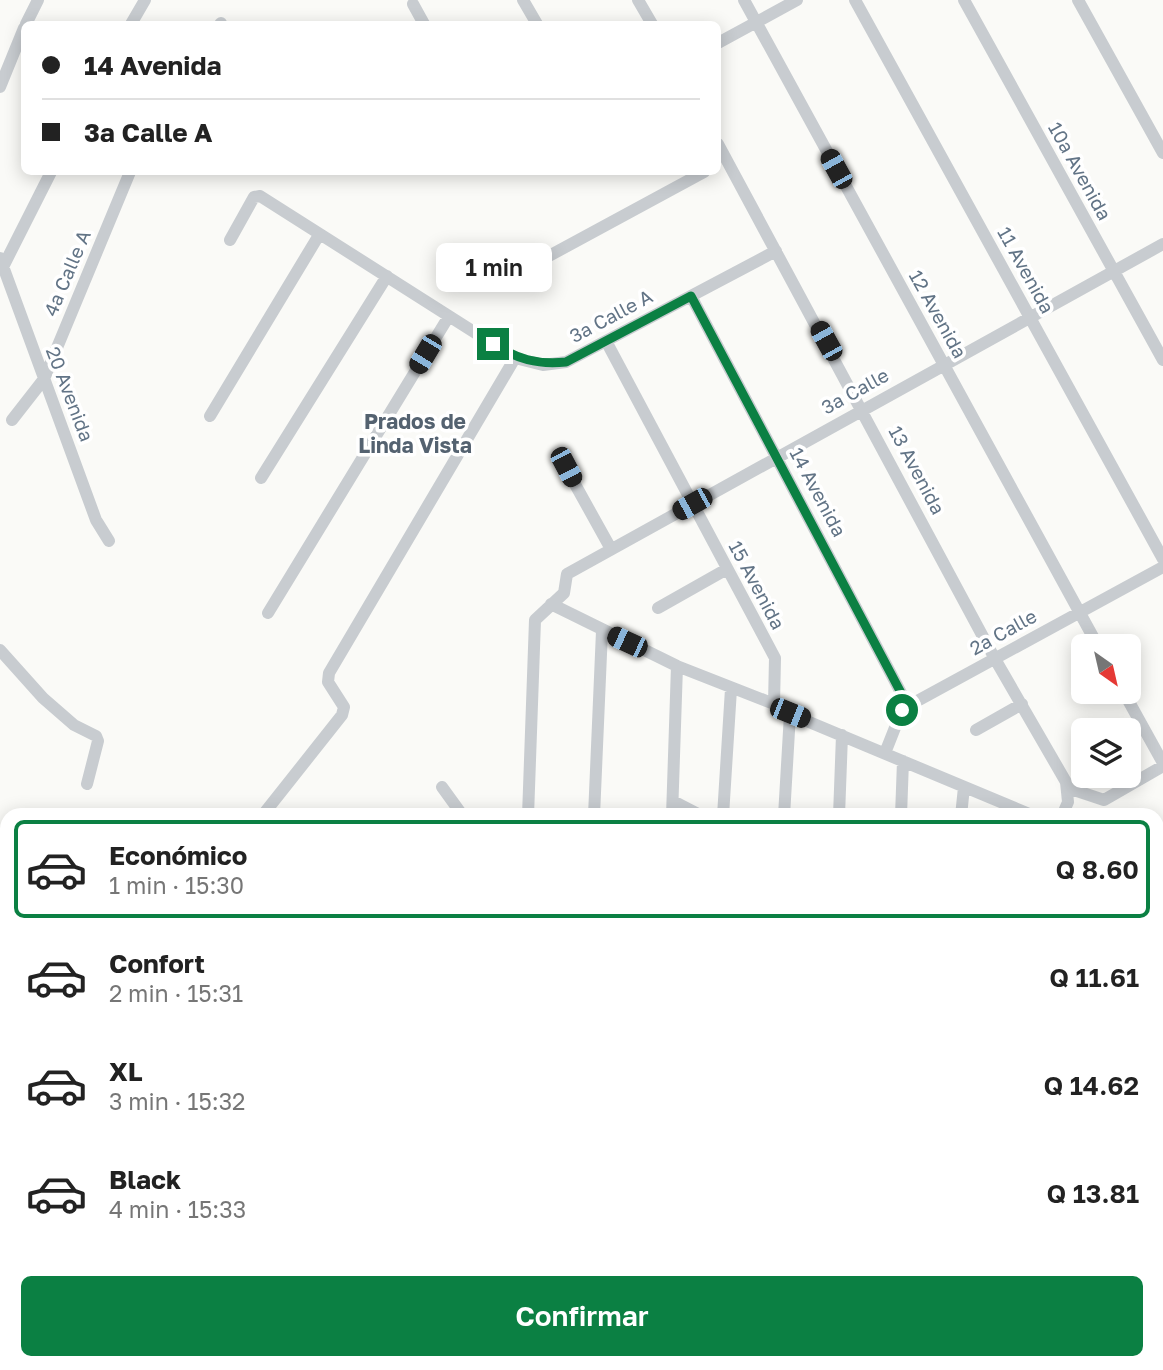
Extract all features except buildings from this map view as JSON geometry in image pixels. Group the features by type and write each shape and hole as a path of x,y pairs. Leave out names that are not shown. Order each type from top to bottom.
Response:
{"street":[{"path":"28,21 38,0"},
{"path":"133,21 145,0"},
{"path":"523,0 535,21"},
{"path":"638,0 650,21"},
{"name":"12 Avenida","path":"744,0 1092,634"},
{"path":"721,41 797,0"},
{"name":"11 Avenida","path":"855,0 1163,559"},
{"name":"10a Avenida","path":"964,0 1163,360"},
{"path":"1078,0 1163,153"},
{"path":"413,4 422,21"},
{"path":"0,87 21,45"},
{"name":"13 Avenida","path":"722,162 776,251 863,408 995,659 1068,788"},
{"path":"2,263 49,175"},
{"name":"4a Calle A","path":"12,420 44,379 129,175"},
{"path":"547,257 698,175"},
{"name":"3a Calle A","path":"230,240 254,197 260,195 515,358 543,365 566,362 776,251"},
{"path":"210,416 319,235"},
{"name":"3a Calle","path":"551,604 564,593 567,574 1163,244"},
{"name":"20 Avenida","path":"2,263 96,520 109,541"},
{"path":"261,478 387,276"},
{"name":"14 Avenida","path":"691,296 908,706"},
{"path":"268,614 449,316"},
{"name":"15 Avenida","path":"606,341 775,658 774,704"},
{"path":"268,808 342,715 344,707 328,682 329,673 515,358"},
{"path":"566,467 611,550"},
{"name":"2a Calle","path":"908,706 1163,567"},
{"path":"658,608 727,569"},
{"path":"528,808 535,620 551,604 677,666 774,704 1006,808"},
{"path":"594,808 602,631"},
{"path":"0,650 43,698 74,725 96,736 98,741 87,784"},
{"path":"673,808 677,666"},
{"path":"724,808 731,689"},
{"path":"976,730 1022,704"},
{"path":"1065,808 1068,788 1104,800 1163,765 1131,704"},
{"path":"885,753 902,710 908,706"},
{"path":"784,808 790,713"},
{"path":"839,808 842,735"},
{"path":"901,808 903,761"},
{"path":"442,787 457,808"},
{"path":"962,808 964,787"},
{"path":"673,801 687,808"}],"district":[{"name":"Prados de Linda Vista","path":"415,434"}],"route":[{"path":"493,344 515,358 543,365 566,362 691,296 908,706 902,710"}]}
